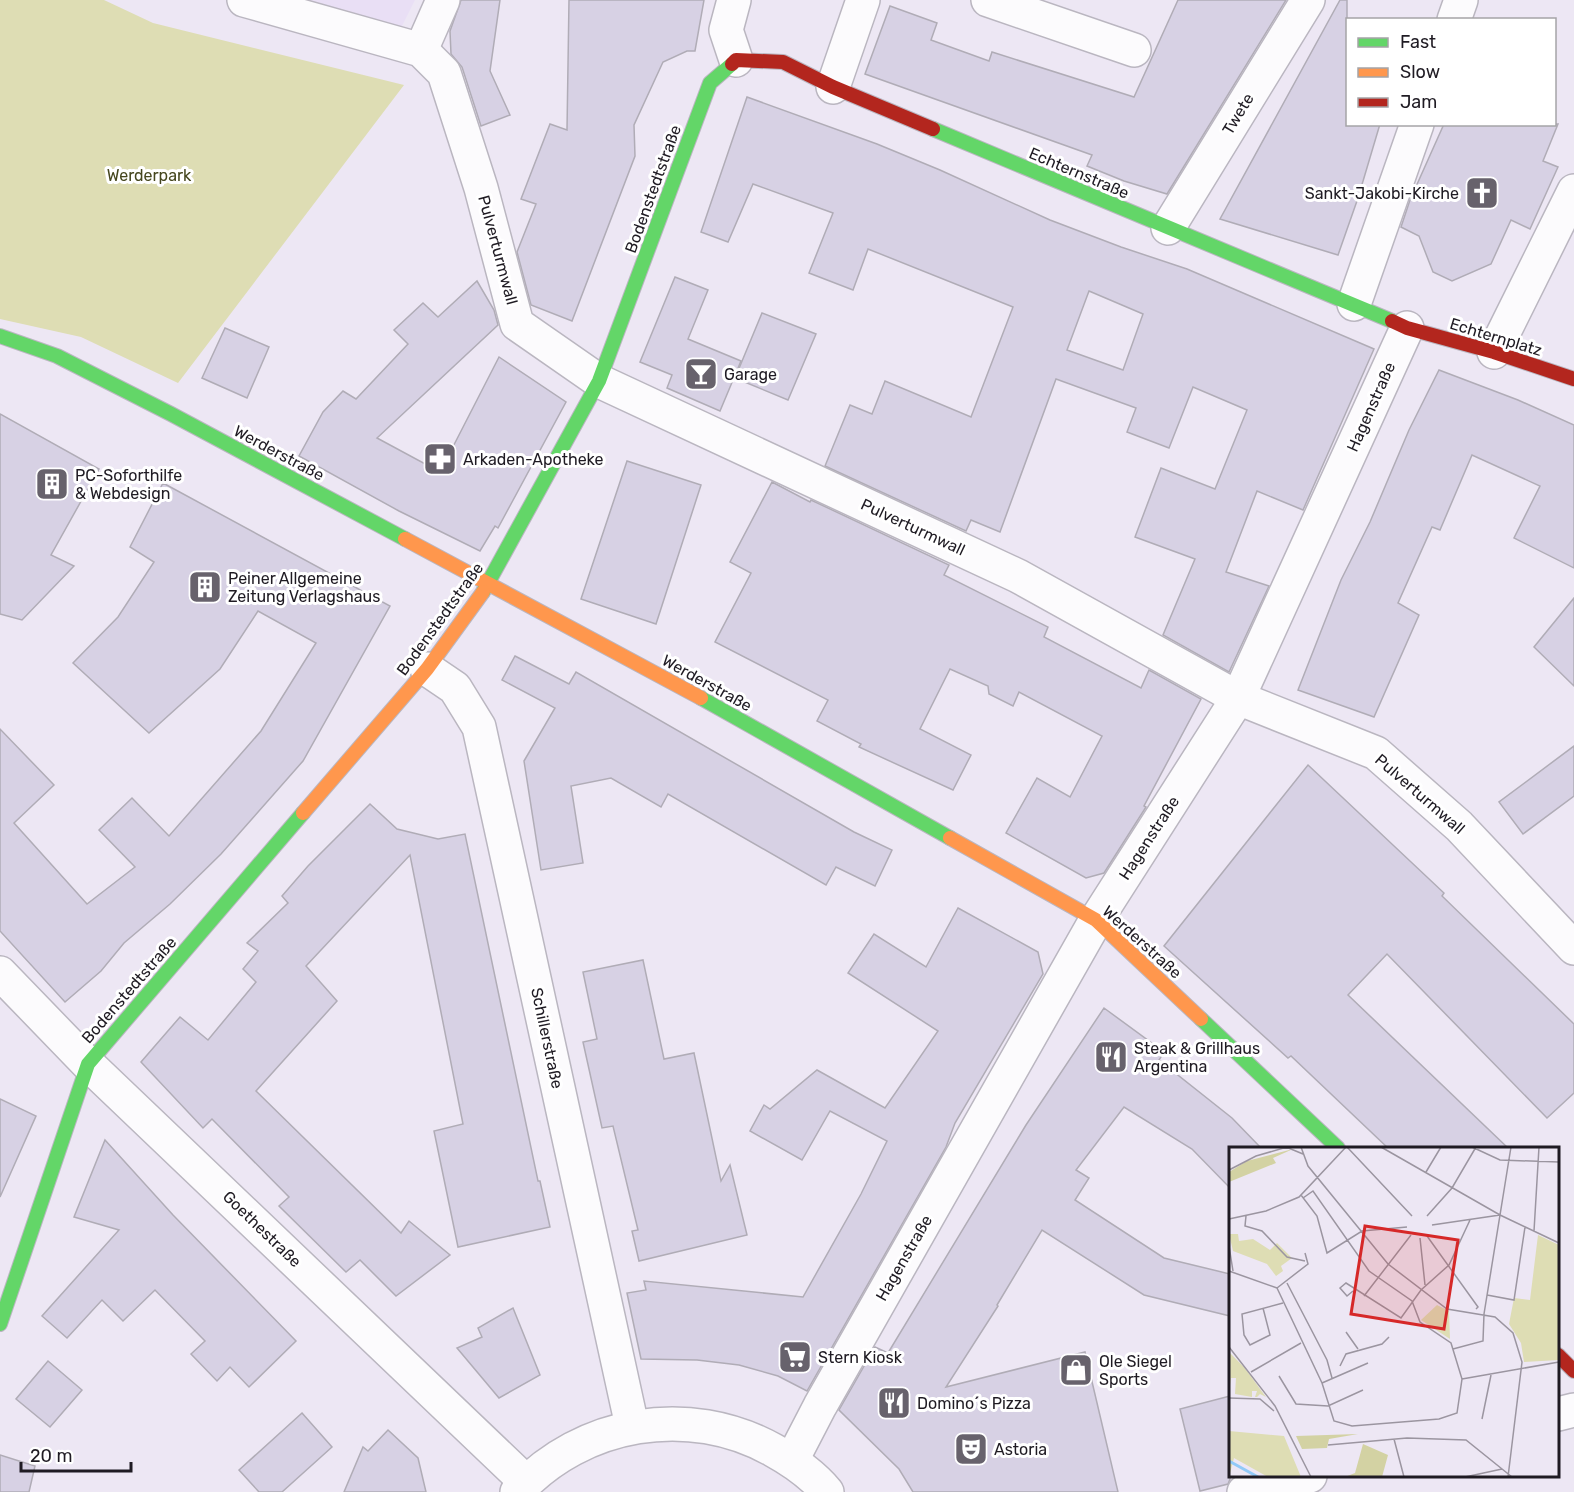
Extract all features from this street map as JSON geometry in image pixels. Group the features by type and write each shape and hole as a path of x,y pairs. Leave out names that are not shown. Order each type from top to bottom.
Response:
{"street":[{"path":"244,0 421,50 443,0"},
{"path":"734,0 726,30 736,60"},
{"path":"833,87 863,0"},
{"path":"988,0 1134,50"},
{"name":"Twete","path":"1168,228 1308,0"},
{"path":"1456,18 1461,0"},
{"name":"Pulverturmwall","path":"421,50 444,73 481,188 517,324 599,381 1018,576 1238,698 1376,753 1459,826 1574,948"},
{"name":"Echternstraße","path":"736,60 783,62 833,87 1407,328"},
{"name":"Bodenstedtstraße","path":"88,1064 427,669 489,584 599,381 710,83 736,60"},
{"path":"1354,304 1416,126"},
{"path":"1494,352 1574,191"},
{"name":"Echternplatz","path":"1407,328 1494,352 1574,379"},
{"name":"Hagenstraße","path":"792,1460 819,1406 1096,920 1238,698 1407,328"},
{"name":"Werderstraße","path":"0,336 57,356 171,414 671,681 1096,920 1336,1147"},
{"name":"Schillerstraße","path":"427,669 455,688 479,727 633,1426"},
{"name":"Goethestraße","path":"0,973 88,1064 522,1487"},
{"path":"0,1324 88,1064"},
{"path":"1559,1357 1574,1371"},
{"path":"1559,1414 1574,1410"},
{"path":"522,1487 558,1456 593,1438 633,1426 674,1423 716,1427 756,1440 792,1460 827,1492"},
{"path":"1244,1492 1306,1477"}],"shaded area":[{"path":"287,0 415,0 398,34"}],"green space":[{"name":"Werderpark","path":"0,0 104,0 153,23 404,85 178,383 81,337 0,319"}],"building":[{"path":"461,0 500,0 490,71 510,115 481,126 462,67 451,54 450,31"},
{"path":"569,0 704,0 695,51 687,51 663,62 634,125 635,156 572,321 531,305 517,252 536,204 521,199 550,124 567,130"},
{"path":"1178,0 1286,0 1167,194 1124,181 1087,166 1092,155 865,74 890,6 937,23 931,40 989,61 992,52 1134,97"},
{"path":"1340,0 1347,0 1346,126 1379,126 1338,255 1220,219"},
{"path":"747,97 877,144 1050,220 1187,269 1374,349 1303,510 1257,491 1226,572 1269,586 1229,672 1163,635 1195,559 1135,537 1161,468 1215,489 1247,410 1193,387 1169,448 1127,432 1136,408 1056,379 1000,532 971,520 966,531 825,466 850,405 872,414 885,381 971,417 1013,307 868,249 853,290 809,273 833,213 753,184 728,242 701,232","holes":["1089,291 1143,314 1123,370 1067,350"]},
{"name":"Sankt-Jakobi-Kirche","path":"1558,124 1543,161 1558,167 1530,229 1511,220 1491,264 1452,281 1433,272 1419,236 1401,227 1410,200 1443,126 1556,126"},
{"path":"675,277 708,290 688,339 741,361 720,411 667,388 672,375 640,362"},
{"path":"477,281 494,310 498,325 377,438 440,472 499,357 566,402 498,528 495,526 480,551 399,511 299,456 323,412 343,391 356,399 408,344 394,330 423,303 438,317"},
{"path":"762,313 816,334 788,400 735,378"},
{"path":"225,328 269,347 247,398 202,378"},
{"path":"1439,370 1518,400 1574,425 1574,568 1514,538 1540,486 1472,455 1440,530 1432,527 1398,603 1419,615 1374,717 1298,690 1341,580 1370,522 1409,430"},
{"path":"0,414 99,469 51,555 74,566 22,620 0,614"},
{"path":"627,461 701,485 656,624 581,599"},
{"path":"772,482 810,502 811,500 949,565 944,575 1048,627 1044,637 1141,688 1149,670 1201,699 1144,806 1146,807 1104,873 1086,878 1006,833 1037,778 1070,797 1102,736 1019,692 1013,706 989,694 988,686 950,669 920,729 971,755 953,790 859,747 861,744 817,721 828,700 715,642 751,573 730,562"},
{"path":"163,483 390,606 303,761 221,854 170,904 124,943 101,971 65,1002 0,931 0,729 54,785 14,823 87,904 135,867 99,830 132,798 169,836 261,731 316,643 258,611 220,669 149,733 73,663 118,617 154,562 130,547"},
{"path":"1574,598 1574,686 1534,647"},
{"path":"515,656 569,684 576,672 854,832 892,850 875,886 836,867 826,885 668,794 661,807 611,778 571,786 583,863 541,870 524,761 555,708 502,680"},
{"path":"1574,746 1574,796 1523,834 1499,802"},
{"path":"1308,765 1444,893 1442,896 1574,1024 1574,1093 1547,1118 1387,954 1348,995 1507,1147 1387,1147 1291,1056 1288,1058 1164,946"},
{"path":"370,804 397,829 438,839 465,834 538,1181 540,1181 550,1227 458,1247 434,1131 463,1124 410,855 306,966 337,1001 256,1091 401,1233 409,1221 450,1255 396,1296 360,1260 346,1272 279,1206 289,1197 212,1119 203,1128 141,1062 180,1017 208,1040 256,982 243,969 258,951 247,943 288,903 282,896 308,866"},
{"path":"958,908 1038,952 1043,974 955,1123 946,1147 807,1391 778,1376 739,1365 697,1360 641,1359 627,1293 646,1290 644,1281 803,1297 861,1194 887,1141 830,1111 802,1160 750,1131 764,1105 770,1109 817,1070 885,1108 938,1031 848,973 874,934 926,967"},
{"path":"643,960 664,1059 694,1053 721,1181 730,1165 747,1235 639,1261 632,1231 638,1230 613,1126 602,1128 583,1042 597,1039 583,972"},
{"path":"1104,1008 1164,1052 1159,1060 1232,1118 1260,1147 1229,1147 1229,1187 1192,1149 1124,1107 1076,1170 1089,1178 1075,1200 1164,1258 1229,1274 1229,1316 1144,1295 1042,1230 998,1306 946,1387 1085,1352 1118,1492 913,1492 899,1469 839,1410 875,1347 888,1353 1026,1125"},
{"path":"0,1099 36,1116 0,1197"},
{"path":"105,1140 173,1215 296,1341 249,1387 230,1367 217,1381 191,1354 205,1341 155,1290 123,1321 102,1300 67,1338 42,1316 119,1230 74,1217"},
{"path":"513,1308 540,1375 499,1398 457,1348 482,1337 478,1328"},
{"path":"48,1361 82,1390 50,1427 16,1399"},
{"path":"1229,1396 1230,1479 1228,1484 1200,1491 1180,1409"},
{"path":"302,1413 332,1447 282,1492 259,1492 239,1470"},
{"path":"388,1430 418,1458 426,1492 344,1492 363,1447 368,1451"},
{"path":"0,1455 35,1466 29,1492 0,1492"}],"traffic: fast":[{"path":"483,592 599,381 710,83 732,64"},
{"path":"933,129 1392,321"},
{"path":"0,336 57,356 405,539"},
{"path":"701,698 950,838"},
{"path":"0,1324 88,1064 303,813"},
{"path":"1201,1019 1337,1147"}],"traffic: slow":[{"path":"405,539 701,698"},
{"path":"303,813 427,669 483,592"},
{"path":"950,838 1096,920 1201,1019"}],"traffic: jam":[{"path":"732,64 736,60 783,62 833,87 933,129"},
{"path":"1392,321 1407,328 1494,352 1574,379"},
{"path":"1559,1356 1574,1371"}],"place":[{"name":"Sankt-Jakobi-Kirche","path":"1482,193"},
{"name":"Garage","path":"701,374"},
{"name":"Arkaden-Apotheke","path":"440,459"},
{"name":"PC-Soforthilfe & Webdesign","path":"52,484"},
{"name":"Peiner Allgemeine Zeitung Verlagshaus","path":"205,587"},
{"name":"Steak & Grillhaus Argentina","path":"1111,1057"},
{"name":"Stern Kiosk","path":"795,1357"},
{"name":"Ole Siegel Sports","path":"1076,1370"},
{"name":"Domino´s Pizza","path":"894,1403"},
{"name":"Astoria","path":"971,1449"}]}
